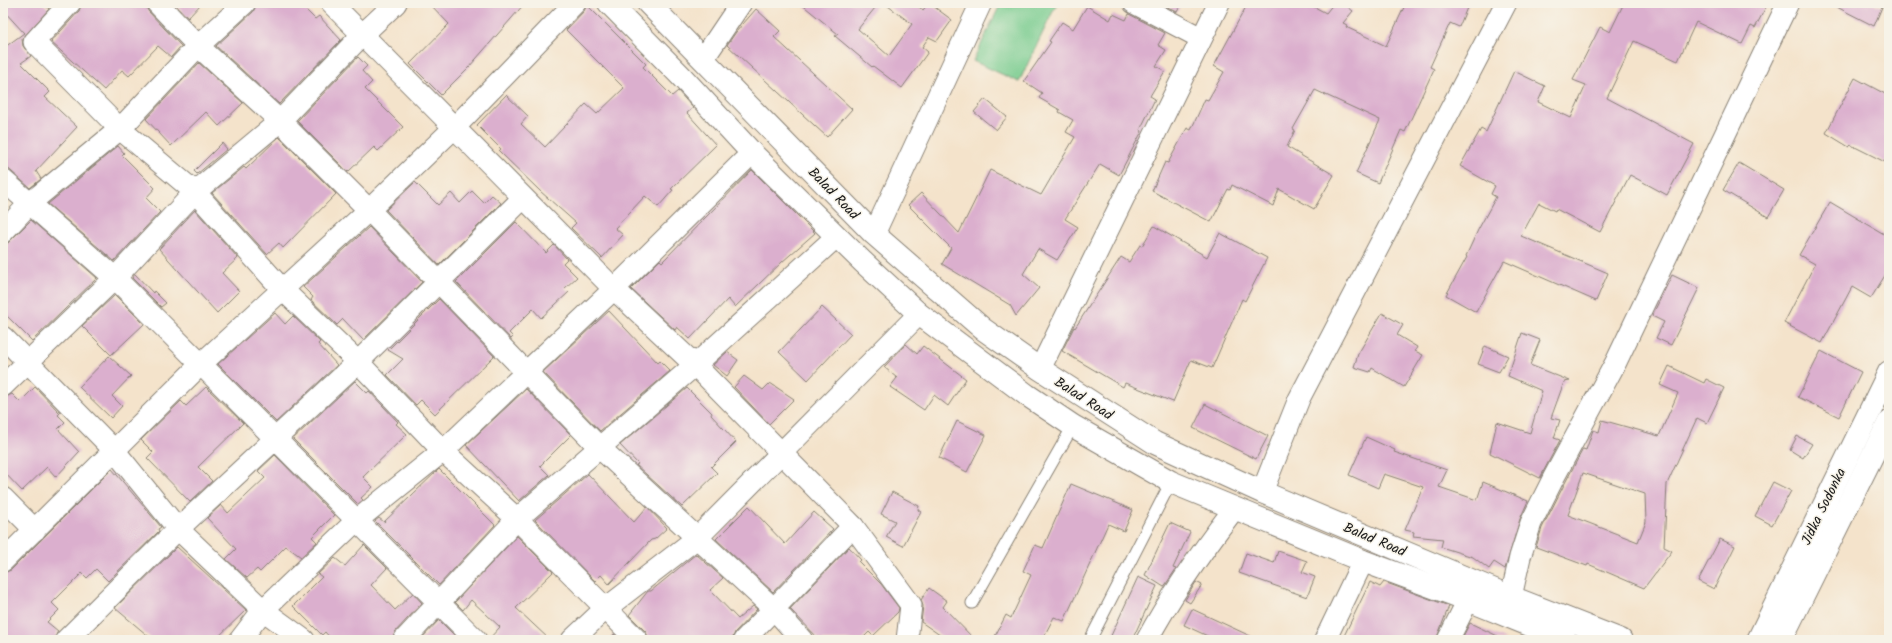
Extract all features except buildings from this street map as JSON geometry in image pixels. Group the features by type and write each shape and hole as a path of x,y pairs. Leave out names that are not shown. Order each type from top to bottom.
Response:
{"main road":[{"name":"Balad Road","path":"609,3 680,75 752,153 836,237 919,314 1027,395 1073,426 1170,482 1363,561 1468,600 1566,640"},
{"name":"Balad Road","path":"648,3 704,58 874,234 983,329 1040,369 1155,443 1262,492 1511,597 1620,640"},
{"name":"Jidka Sodonka","path":"1758,640 1889,372"},
{"name":"Jidka Sodonka","path":"1781,640 1889,422"}],"street":[{"path":"70,3 34,42 120,129 195,192 281,288 358,362 443,451 517,519 637,640"},
{"path":"158,3 198,46 280,121 369,210 600,448 774,609 802,640"},
{"path":"3,232 30,204 120,129 198,46 245,3"},
{"path":"331,3 614,290 695,365 853,526 911,605 906,640"},
{"path":"3,386 28,360 115,278 195,192 280,121 363,34 396,3"},
{"path":"3,561 201,364 281,288 369,210 455,128 575,3"},
{"path":"704,58 741,3"},
{"path":"874,234 940,88 981,3"},
{"path":"1134,3 1201,38"},
{"path":"1040,369 1219,3"},
{"path":"1262,492 1299,399 1506,3"},
{"path":"1511,597 1520,557 1531,523 1616,362 1788,3"},
{"path":"240,640 263,610 356,521 443,451 614,290 752,153"},
{"path":"3,180 115,278 476,640"},
{"path":"66,640 178,529 358,362 523,198"},
{"path":"404,640 517,519 695,365 836,237"},
{"path":"572,640 605,609 697,538 782,454 919,314"},
{"path":"3,336 114,450 178,529 263,610 304,640"},
{"path":"3,498 35,530"},
{"path":"1147,640 1198,556 1234,509"},
{"path":"744,640 853,526"},
{"path":"1325,640 1363,561"},
{"path":"1448,640 1468,600"}],"lane":[{"path":"972,603 1073,426"},
{"path":"1090,640 1170,482"}],"green space":[{"path":"1001,3 1057,3 1019,82 973,61"}]}
